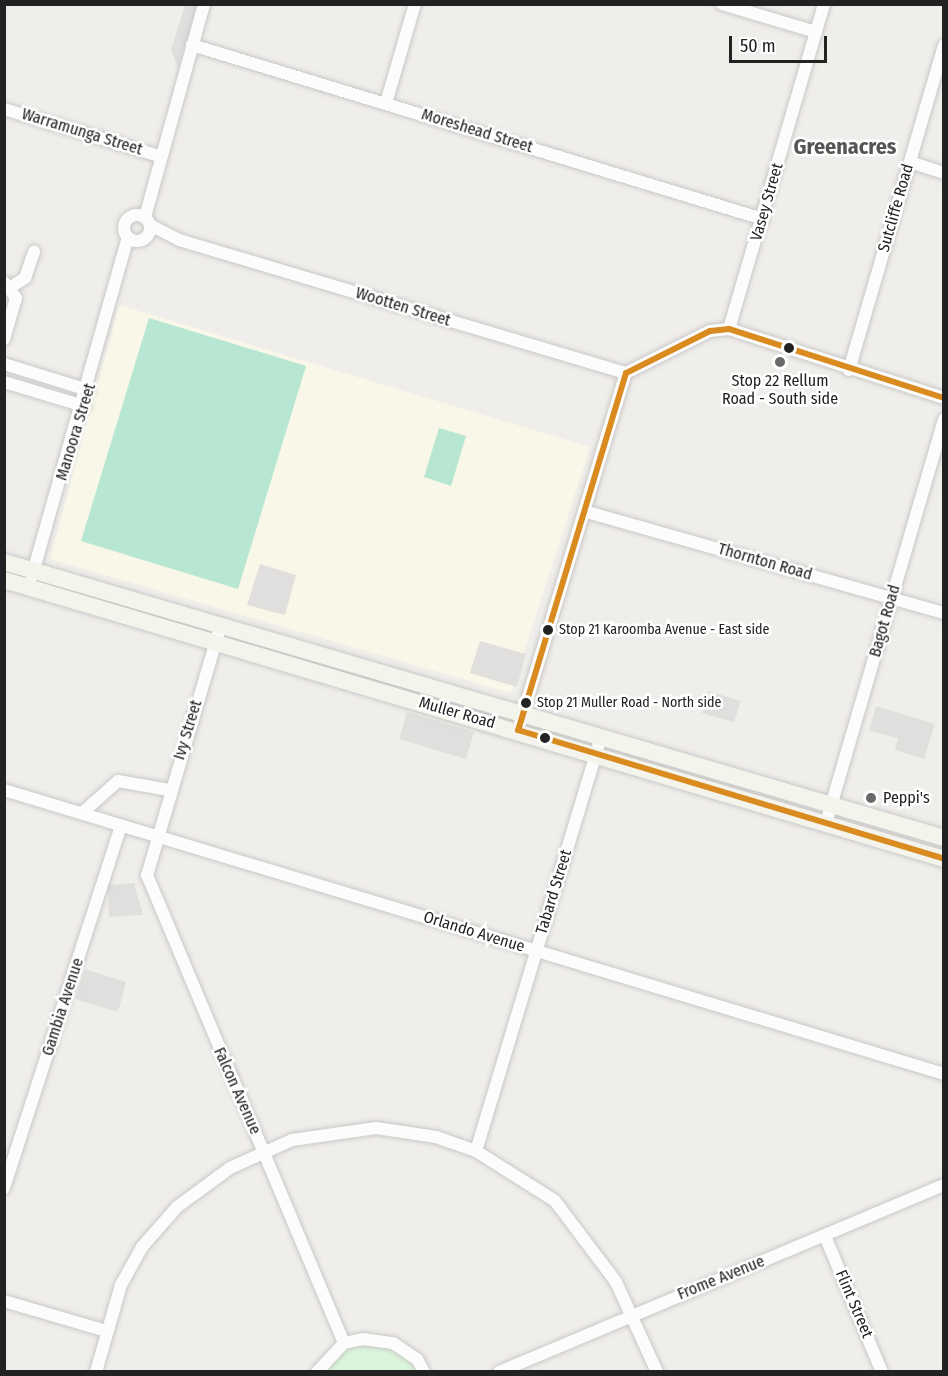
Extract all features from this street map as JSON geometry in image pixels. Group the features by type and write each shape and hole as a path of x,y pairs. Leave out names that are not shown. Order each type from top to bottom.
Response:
{"main road":[{"name":"Muller Road","path":"4,562 944,838"},
{"name":"Muller Road","path":"4,580 596,753 944,859"}],"street":[{"path":"137,239 150,185 204,4"},
{"path":"386,103 415,4"},
{"path":"722,4 816,32"},
{"name":"Vasey Street","path":"729,329 824,4"},
{"name":"Moreshead Street","path":"192,45 763,219"},
{"name":"Sutcliffe Road","path":"849,370 944,46"},
{"name":"Warramunga Street","path":"4,109 159,156"},
{"path":"910,162 944,173"},
{"path":"137,239 124,224 143,219"},
{"name":"Wootten Street","path":"143,219 179,240 626,373"},
{"name":"Wootten Street","path":"137,239 179,240"},
{"name":"Manoora Street","path":"29,587 120,277 137,239"},
{"path":"4,339 16,298 8,285 25,278 34,252"},
{"path":"518,730 587,512 626,373 710,330 729,329 849,370 944,398"},
{"path":"4,364 88,390"},
{"path":"4,382 84,406"},
{"name":"Bagot Road","path":"826,823 944,419"},
{"name":"Thornton Road","path":"587,512 944,614"},
{"name":"Ivy Street","path":"155,835 221,624"},
{"name":"Tabard Street","path":"476,1151 601,736"},
{"path":"82,813 118,781 169,790"},
{"name":"Orlando Avenue","path":"4,790 944,1074"},
{"name":"Gambia Avenue","path":"4,1188 121,825"},
{"name":"Falcon Avenue","path":"155,835 147,875 344,1343"},
{"path":"96,1371 103,1330 121,1285 160,1224 213,1179 264,1152 319,1135 376,1128 436,1137 476,1151 555,1201 588,1239 632,1314 657,1371"},
{"name":"Frome Avenue","path":"499,1371 944,1185"},
{"name":"Flint Street","path":"825,1236 882,1371"},
{"path":"4,1301 103,1330"},
{"path":"317,1371 344,1343 393,1343 417,1359 424,1371"}],"shaded area":[{"path":"185,5 197,5 178,68 171,50"},
{"path":"119,305 590,447 511,693 50,559"},
{"path":"260,564 296,575 285,615 247,605"},
{"path":"480,641 526,654 517,687 470,673"},
{"path":"708,691 741,701 734,722 702,713"},
{"path":"876,706 935,724 924,759 895,750 898,738 869,731"},
{"path":"407,712 474,732 466,759 399,739"},
{"path":"134,883 143,915 109,917 108,885"},
{"path":"85,969 126,982 118,1012 75,999"}],"green space":[{"path":"149,318 306,366 238,589 81,541"},
{"path":"439,428 466,436 451,486 424,477"},
{"path":"389,1342 424,1372 322,1372 344,1343"}],"transit line":[{"path":"944,398 729,329 710,331 626,373 518,730 944,859"}],"place":[{"name":"Stop 22 Rellum Road - South side","path":"780,362"},
{"name":"Stop 21 Karoomba Avenue - East side","path":"548,630"},
{"name":"Stop 21 Muller Road - North side","path":"526,703"},
{"name":"Peppi's","path":"871,798"}],"district":[{"name":"Greenacres","path":"845,147"}]}
